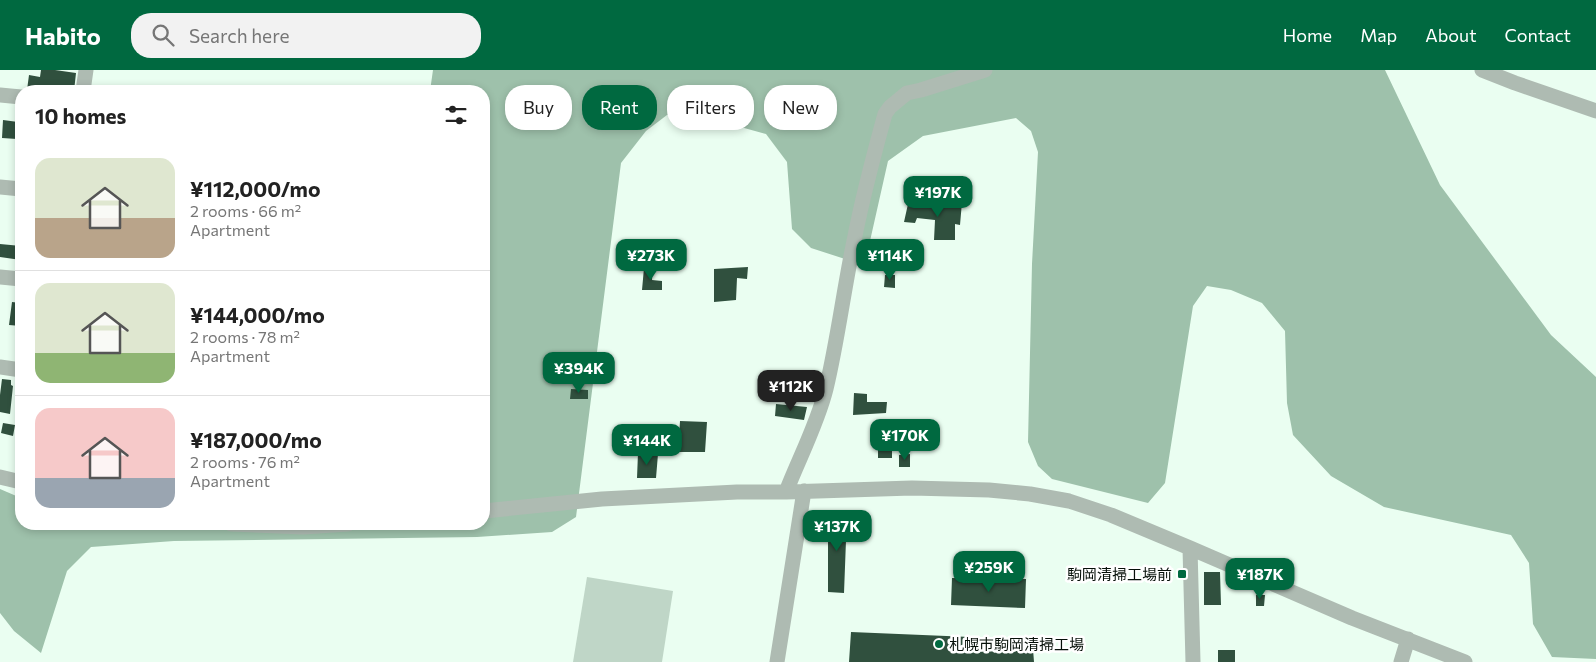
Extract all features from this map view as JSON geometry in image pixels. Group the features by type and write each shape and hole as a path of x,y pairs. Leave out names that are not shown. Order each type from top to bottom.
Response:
{"street":[{"path":"85,85 86,70"},
{"path":"786,492 818,415 825,391 855,236 885,114 890,107 907,93 985,70"},
{"path":"1482,70 1596,111"},
{"path":"0,95 15,96"},
{"path":"0,187 15,188"},
{"path":"0,277 15,278"},
{"path":"0,367 15,369"},
{"path":"0,477 15,481"},
{"path":"490,510 602,499 737,492 804,492 912,488 989,490 1030,494 1069,501 1111,515 1352,618 1465,662"},
{"path":"777,662 804,492"},
{"path":"1190,548 1193,662"},
{"path":"1401,662 1408,639"}],"green space":[{"path":"433,70 1385,70 1440,185 1551,335 1596,377 1596,659 1552,657 1533,624 1529,563 1511,535 1384,507 1331,476 1293,435 1287,403 1285,331 1262,303 1231,290 1207,286 1193,306 1165,483 1148,503 1052,479 1038,466 1028,442 1032,264 1038,152 1031,131 1016,118 923,136 888,161 870,241 845,259 811,248 792,229 787,162 766,134 752,130 754,130 754,85 667,85 667,115 657,123 657,85 582,85 582,130 647,130 621,163 576,517 552,532 477,537 174,541 91,547 67,571 41,653 14,631 0,613 0,489 15,495 15,530 490,530 490,85 431,85"},
{"path":"587,577 673,591 662,662 573,662"}],"building":[{"path":"41,70 76,73 75,85 28,85 29,75 40,77"},
{"path":"3,120 15,122 15,139 2,138"},
{"path":"935,202 962,202 960,225 955,224 955,240 934,240 935,220 917,218 915,223 904,222 908,204 935,206"},
{"path":"0,244 15,245 15,259 0,257"},
{"path":"748,267 747,279 737,278 736,300 714,302 714,269"},
{"path":"644,268 653,268 652,280 662,281 662,290 642,290"},
{"path":"885,275 895,275 895,288 884,287"},
{"path":"12,302 15,302 15,326 9,325"},
{"path":"2,379 11,380 11,385 13,386 10,414 0,412"},
{"path":"571,389 588,390 588,399 570,399"},
{"path":"854,393 867,394 867,402 887,402 886,413 853,415"},
{"path":"776,404 807,407 804,420 775,416"},
{"path":"680,421 707,422 705,452 678,452"},
{"path":"3,423 15,425 13,436 1,433"},
{"path":"878,431 892,431 892,458 878,458"},
{"path":"638,453 658,454 656,478 637,478"},
{"path":"910,454 910,467 899,467 899,455"},
{"path":"828,513 847,514 844,593 828,592"},
{"path":"1204,572 1220,572 1221,605 1204,605"},
{"path":"952,578 1026,579 1025,608 951,605"},
{"path":"1256,595 1265,595 1264,606 1256,606"},
{"name":"札幌市駒岡清掃工場","path":"851,632 1021,639 1033,649 1034,662 849,662"},
{"path":"1218,650 1235,650 1235,662 1218,662"}],"place":[{"name":"駒岡清掃工場前","path":"1182,574"},
{"name":"札幌市駒岡清掃工場","path":"939,644"}]}
